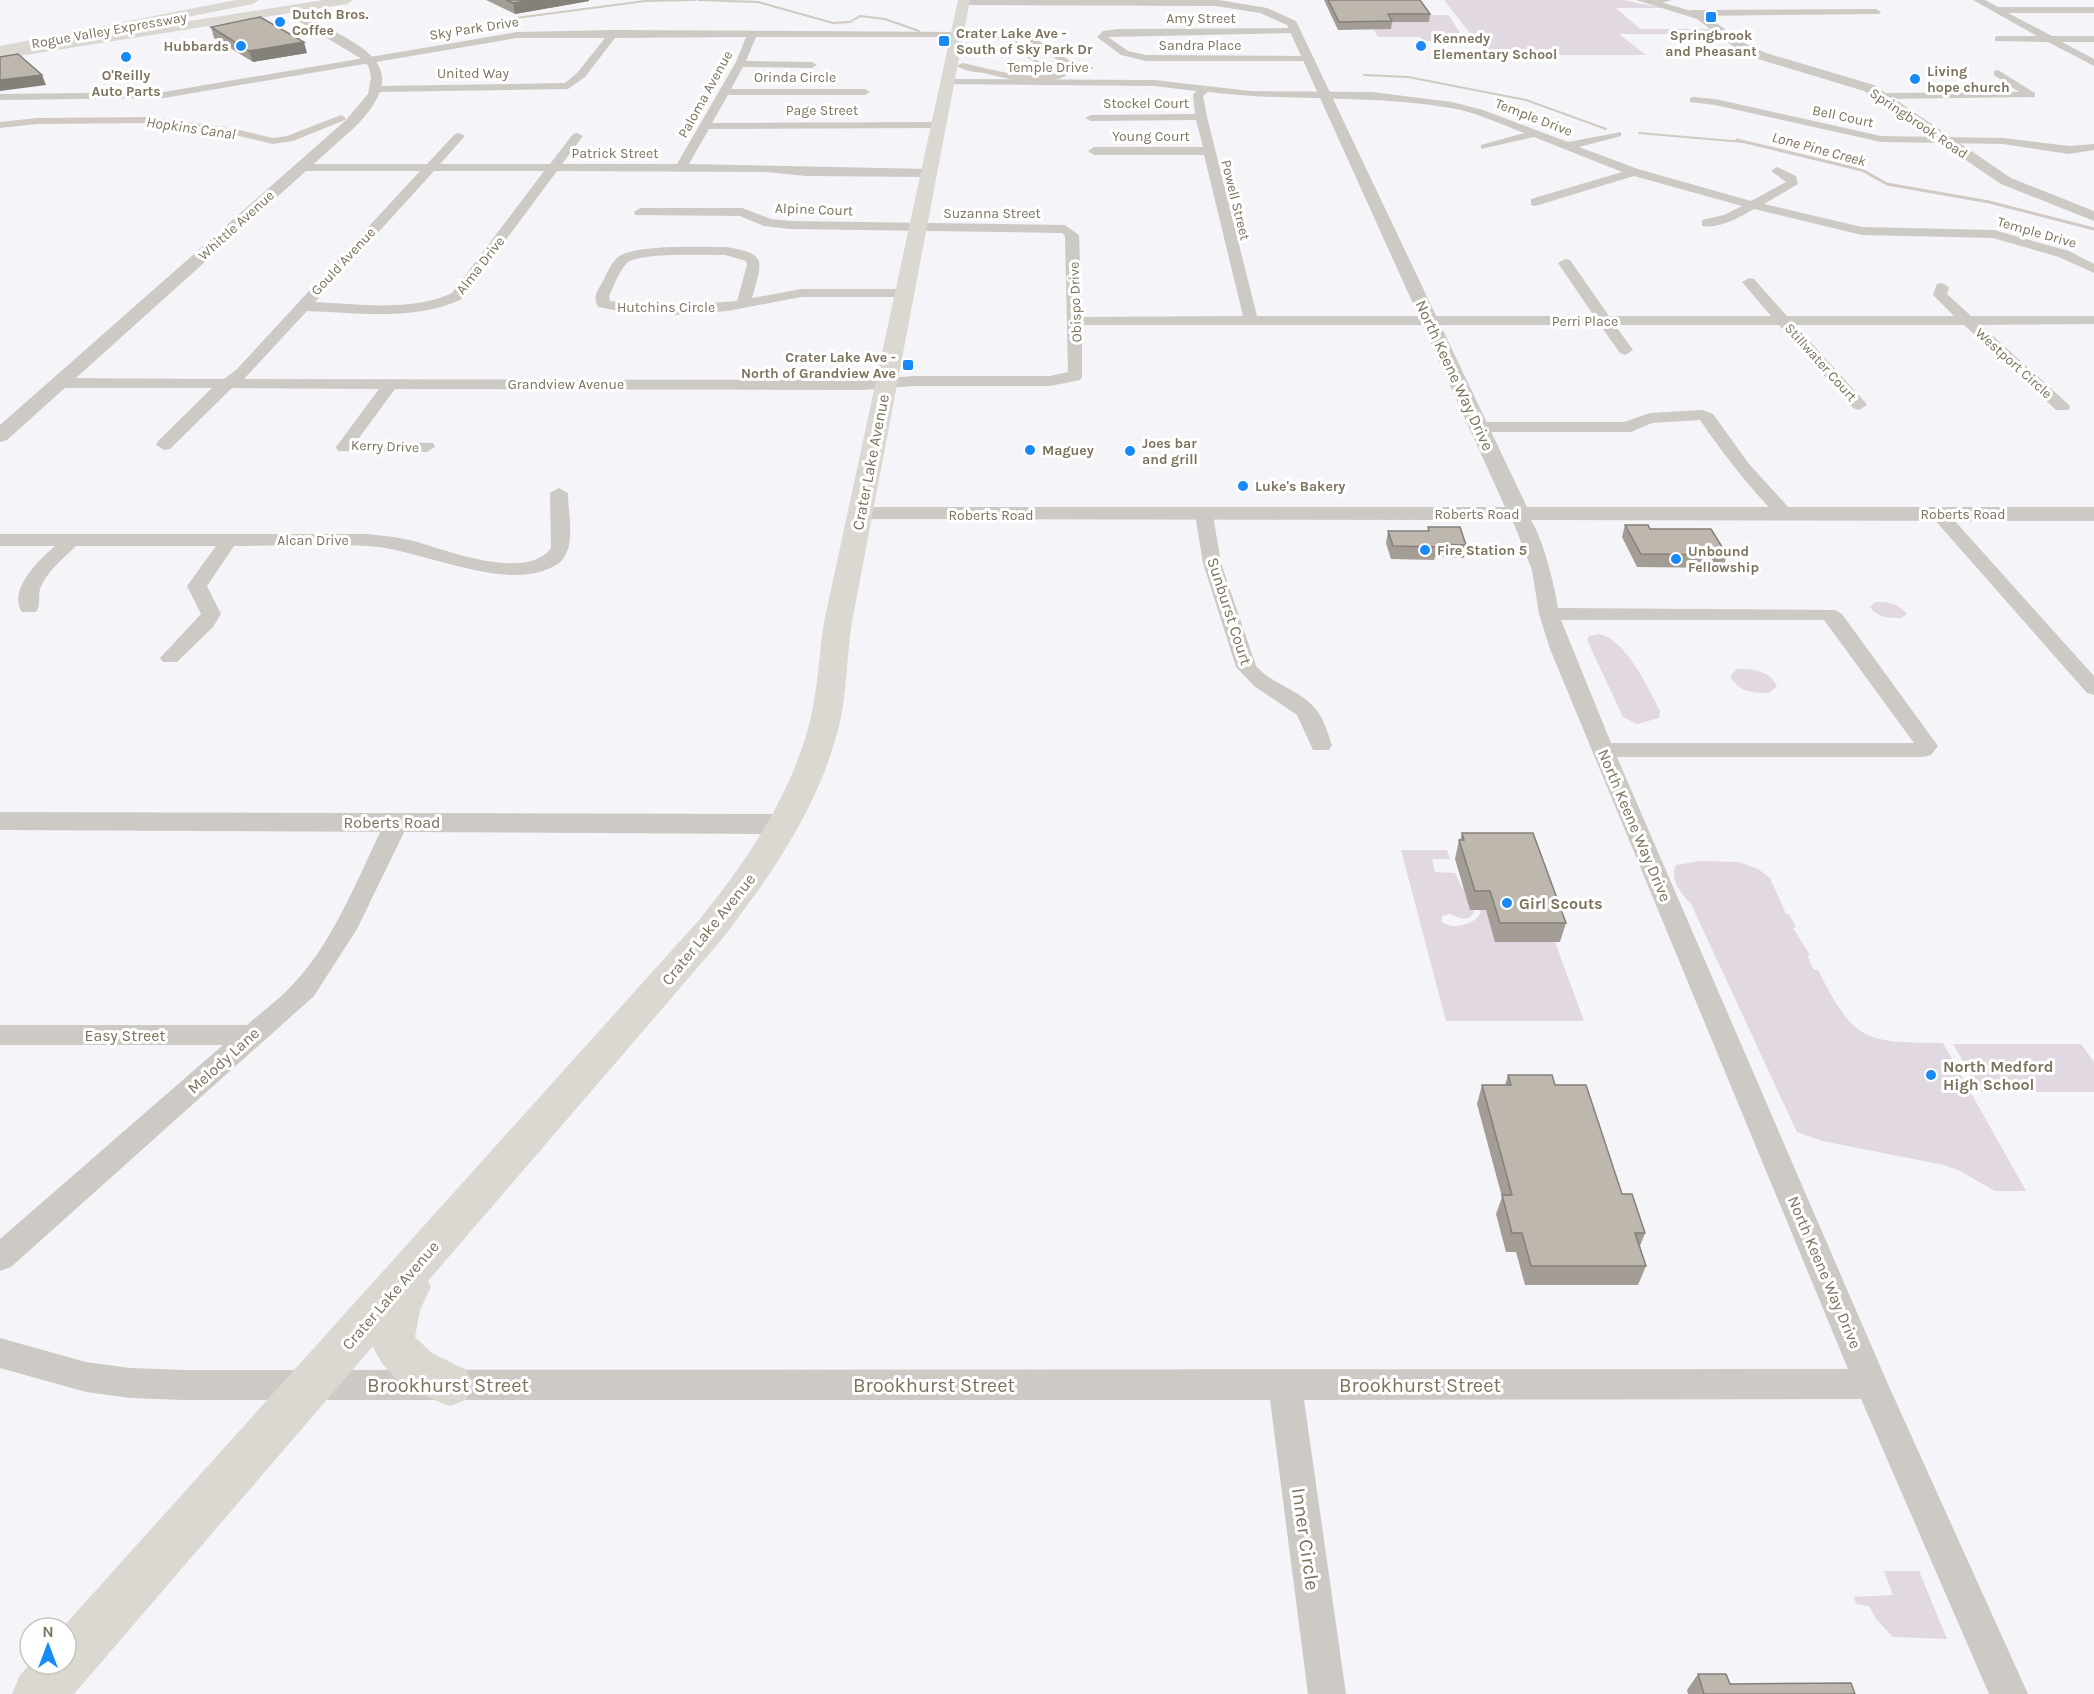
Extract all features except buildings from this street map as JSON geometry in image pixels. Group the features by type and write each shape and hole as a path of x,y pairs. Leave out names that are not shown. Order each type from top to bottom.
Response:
{"main road":[{"path":"0,55 295,6 347,0"},
{"path":"0,37 209,3 253,1 295,6"},
{"name":"Rogue Valley Expressway","path":"0,50 253,1"},
{"name":"Crater Lake Avenue","path":"78,1648 711,929 754,874 784,824 809,773 824,727 838,622 964,1"},
{"name":"Rogue Valley Expressway","path":"0,37 167,8 209,3"},
{"path":"432,1248 396,1311 392,1328 393,1342 399,1356 413,1368 450,1385"},
{"name":"Crater Lake Avenue","path":"39,1694 54,1676"}],"street":[{"name":"Springbrook Road","path":"1642,0 1662,1 1692,13 1751,51 1849,80 1883,96 2006,181 2094,216"},
{"path":"1692,13 1876,12 1857,0"},
{"path":"1978,0 2094,63"},
{"name":"North Keene Way Drive","path":"964,1 1223,4 1278,15 1292,23 1519,514 1542,570 1550,614 1560,649 1871,1384 2009,1694"},
{"path":"295,6 370,59 377,69 378,88"},
{"path":"1997,10 2094,10"},
{"name":"Amy Street","path":"1106,33 1296,31"},
{"name":"United Way","path":"378,88 568,86 581,75 614,33"},
{"name":"Paloma Avenue","path":"681,168 740,64 753,33"},
{"name":"Sandra Place","path":"1106,33 1103,39 1125,53 1146,58 1310,59"},
{"name":"Sky Park Drive","path":"0,97 164,95 517,34 957,34"},
{"path":"1998,39 2094,39"},
{"path":"740,64 812,64"},
{"path":"1883,96 2031,95 1998,73"},
{"name":"Temple Drive","path":"947,82 1143,83 1250,94 1372,95 1452,105 1634,171 1753,205 1862,231 1994,234 2064,254 2094,269"},
{"name":"Whittle Avenue","path":"0,436 351,123 373,99 378,88"},
{"name":"Powell Street","path":"1206,89 1198,95 1201,117 1251,321"},
{"name":"Orinda Circle","path":"724,92 865,92"},
{"name":"Bell Court","path":"1694,100 1715,102 1881,139 2003,141 2069,150 2094,147"},
{"name":"Stockel Court","path":"1091,118 1201,117"},
{"name":"Page Street","path":"705,126 938,125"},
{"path":"1485,147 1534,134"},
{"path":"1568,146 1617,134"},
{"name":"Gould Avenue","path":"164,445 212,396 243,372 459,136"},
{"name":"Alma Drive","path":"301,306 423,307 447,304 457,296 577,136"},
{"name":"Young Court","path":"1094,151 1209,151"},
{"name":"Patrick Street","path":"301,167 681,168 929,173"},
{"path":"1535,202 1634,171"},
{"path":"1707,223 1728,218 1792,184 1792,179 1777,171"},
{"name":"Alpine Court","path":"640,212 742,212 769,223 790,225 918,226"},
{"name":"Suzanna Street","path":"918,226 1065,229"},
{"name":"Obispo Drive","path":"1065,229 1072,235 1077,366 1074,377"},
{"name":"Hutchins Circle","path":"743,304 754,265 752,259 740,253 724,251 655,252 627,257 620,262 602,301 603,304 624,309 706,309 743,304 801,293 904,293"},
{"path":"1565,263 1625,350"},
{"name":"Stillwater Court","path":"1749,282 1859,405"},
{"name":"Westport Circle","path":"1942,286 1940,295 2062,407"},
{"name":"Perri Place","path":"1075,321 2094,320"},
{"name":"Grandview Avenue","path":"58,383 227,385 886,383 1050,381 1074,377"},
{"name":"Kerry Drive","path":"390,384 344,447 427,447"},
{"path":"1478,427 1631,427 1631,424 1650,418 1707,417 1721,441 1745,473 1785,514"},
{"name":"Alcan Drive","path":"0,540 390,542 470,565 526,568 553,558 560,548 559,493"},
{"name":"Roberts Road","path":"860,514 2094,514"},
{"path":"1939,514 2094,689"},
{"name":"Sunburst Court","path":"1204,515 1212,562 1246,668 1254,678 1302,708 1311,718 1321,745"},
{"path":"29,608 28,591 37,577 71,540"},
{"path":"170,658 206,623 211,614 197,586 229,540"},
{"path":"1550,614 1828,614 1835,618 1927,746 1923,750 1603,750"},
{"name":"Roberts Road","path":"0,821 784,824"},
{"name":"Melody Lane","path":"0,1258 305,989 329,957 347,926 397,822"},
{"name":"Easy Street","path":"0,1035 251,1035"},
{"name":"Brookhurst Street","path":"0,1353 86,1377 130,1383 311,1385 1871,1384"},
{"name":"Inner Circle","path":"1284,1384 1327,1694"}],"shaded area":[{"path":"1444,0 1623,0 1664,8 1616,8 1640,29 1711,29 1717,34 1619,34 1646,55 1487,55"},
{"path":"1424,15 1449,15 1461,35 1448,37 1450,41 1423,41 1420,37 1378,37 1373,29 1391,29 1387,22 1430,22"},
{"path":"1875,602 1900,607 1907,614 1901,618 1880,615 1870,607"},
{"path":"1599,634 1609,638 1627,654 1643,678 1660,711 1659,718 1637,724 1623,717 1587,640 1589,636"},
{"path":"1737,669 1749,669 1765,674 1777,686 1769,693 1746,690 1730,676"},
{"path":"1401,850 1447,850 1450,859 1432,859 1435,872 1455,873 1474,912 1466,919 1450,914 1442,916 1442,922 1452,926 1463,925 1477,918 1480,910 1486,910 1496,942 1555,942 1584,1021 1446,1021"},
{"path":"1701,861 1739,862 1758,869 1770,878 1786,914 1789,914 1796,927 1793,928 1810,955 1807,955 1814,970 1818,970 1842,1012 1853,1025 1878,1039 1943,1043 2026,1191 1995,1191 1960,1171 1944,1165 1822,1141 1797,1132 1691,904 1675,881 1676,865"},
{"path":"1953,1044 2081,1044 2094,1062 2094,1092 1981,1092"},
{"path":"1884,1571 1919,1571 1947,1639 1893,1637 1876,1619 1869,1606 1856,1604 1854,1597 1893,1595"}],"waterway":[{"name":"Lone Pine Creek","path":"516,18 645,1 695,0"},
{"name":"Lone Pine Creek","path":"698,0 758,2 833,23 850,22 860,16 885,19 919,31"},
{"name":"Lone Pine Creek","path":"968,34 1016,40 1019,52 1051,69 1092,68"},
{"name":"Lone Pine Creek","path":"962,66 1021,78 1038,79 1065,74 1073,66 1027,36"},
{"name":"Lone Pine Creek","path":"1039,66 1045,80"},
{"name":"Lone Pine Creek","path":"1364,75 1408,77 1526,100 1606,129"},
{"name":"Hopkins Canal","path":"0,125 37,121 151,120 235,132 273,141 289,139 341,118"},
{"name":"Lone Pine Creek","path":"1639,133 1743,142"},
{"name":"Lone Pine Creek","path":"1737,140 1862,170 1887,184 1989,202 2094,229"}],"place":[{"name":"Springbrook and Pheasant","path":"1711,17"},
{"name":"Dutch Bros. Coffee","path":"280,22"},
{"name":"Crater Lake Ave - South of Sky Park Dr","path":"944,41"},
{"name":"Hubbards","path":"241,46"},
{"name":"Kennedy Elementary School","path":"1421,46"},
{"name":"O'Reilly Auto Parts","path":"126,57"},
{"name":"Living hope church","path":"1915,79"},
{"name":"Crater Lake Ave - North of Grandview Ave","path":"908,365"},
{"name":"Maguey","path":"1030,450"},
{"name":"Joes bar and grill","path":"1130,451"},
{"name":"Luke's Bakery","path":"1243,486"},
{"name":"Fire Station 5","path":"1425,550"},
{"name":"Unbound Fellowship","path":"1676,559"},
{"name":"Girl Scouts","path":"1507,903"},
{"name":"North Medford High School","path":"1931,1075"}]}
